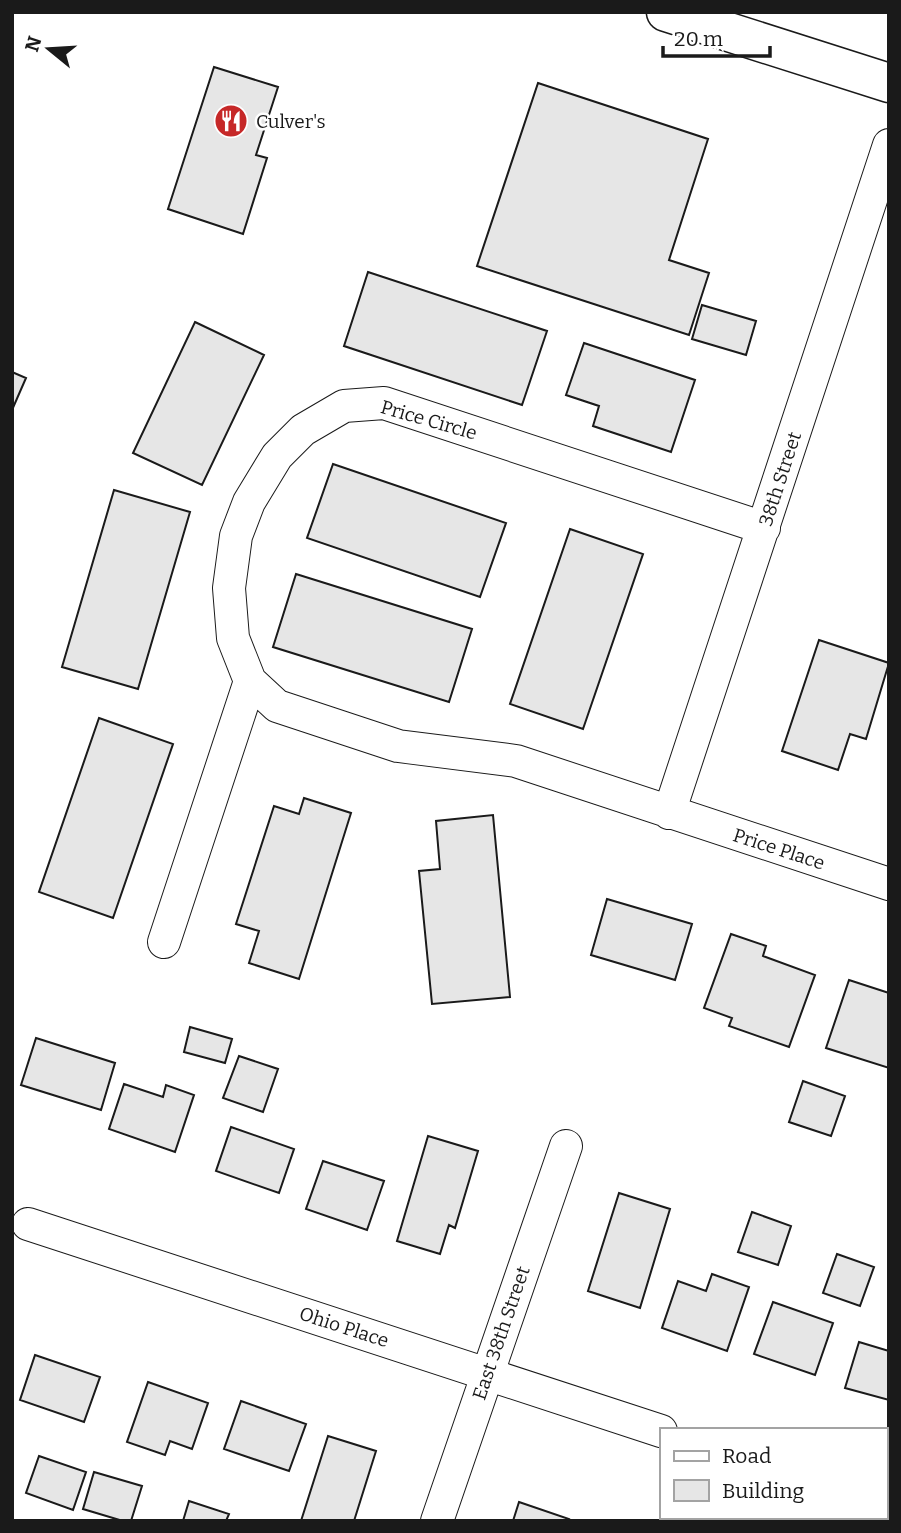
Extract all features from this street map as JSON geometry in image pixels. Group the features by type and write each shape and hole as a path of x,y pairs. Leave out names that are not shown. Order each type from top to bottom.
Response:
{"street":[{"path":"666,12 889,83"},
{"name":"38th Street","path":"669,813 889,145"},
{"name":"Price Circle","path":"669,813 516,761 398,746 277,706 250,681 233,638 229,588 236,536 249,502 277,456 303,430 344,406 384,403 764,528"},
{"path":"164,942 250,681"},
{"name":"Price Place","path":"669,813 889,884"},
{"name":"East 38th Street","path":"437,1521 566,1146"},
{"name":"Ohio Place","path":"27,1224 660,1431"}],"building":[{"name":"Culver's","path":"214,67 278,87 256,155 267,158 243,234 168,209"},
{"path":"538,83 708,139 669,260 709,273 689,335 477,266"},
{"path":"368,272 547,331 522,405 344,346"},
{"path":"702,305 756,321 746,355 692,339"},
{"path":"195,322 264,355 202,485 133,453"},
{"path":"584,343 695,380 671,452 593,426 599,406 566,395"},
{"path":"12,372 26,378 12,410"},
{"path":"333,464 506,523 480,597 307,538"},
{"path":"114,490 190,512 138,689 62,667"},
{"path":"570,529 643,554 583,729 510,704"},
{"path":"296,574 472,629 449,702 273,647"},
{"path":"819,640 889,663 866,739 850,734 838,770 782,751"},
{"path":"99,718 173,744 113,918 39,892"},
{"path":"304,798 351,813 299,979 249,963 259,931 236,924 274,806 299,814"},
{"path":"493,815 510,997 432,1004 419,871 440,869 436,821"},
{"path":"607,899 692,924 675,980 591,955"},
{"path":"731,934 766,946 763,956 815,975 789,1047 729,1026 732,1018 704,1008"},
{"path":"849,980 889,993 889,1068 826,1048"},
{"path":"190,1027 232,1039 225,1063 184,1052"},
{"path":"36,1038 115,1063 101,1110 21,1085"},
{"path":"239,1056 278,1069 263,1112 223,1098"},
{"path":"803,1081 845,1096 831,1136 789,1122"},
{"path":"124,1084 163,1097 166,1085 194,1095 175,1152 109,1129"},
{"path":"231,1127 294,1149 279,1193 216,1171"},
{"path":"428,1136 478,1151 455,1228 449,1225 440,1254 397,1241"},
{"path":"323,1161 384,1181 367,1230 306,1209"},
{"path":"619,1193 670,1209 640,1308 588,1291"},
{"path":"752,1212 791,1226 778,1265 738,1252"},
{"path":"837,1254 874,1267 860,1306 823,1293"},
{"path":"712,1274 749,1287 727,1351 662,1328 678,1281 706,1291"},
{"path":"773,1302 833,1323 815,1375 754,1354"},
{"path":"859,1342 889,1351 889,1400 845,1388"},
{"path":"35,1355 100,1377 84,1422 20,1400"},
{"path":"148,1382 208,1403 192,1449 170,1441 165,1455 127,1442"},
{"path":"241,1401 306,1424 289,1471 224,1449"},
{"path":"328,1436 376,1451 354,1521 301,1521"},
{"path":"39,1456 86,1472 73,1510 26,1493"},
{"path":"94,1472 142,1486 131,1521 83,1509"},
{"path":"189,1501 229,1514 226,1521 183,1521"},
{"path":"519,1502 569,1519 513,1521"}],"place":[{"name":"Culver's","path":"231,121"}]}
